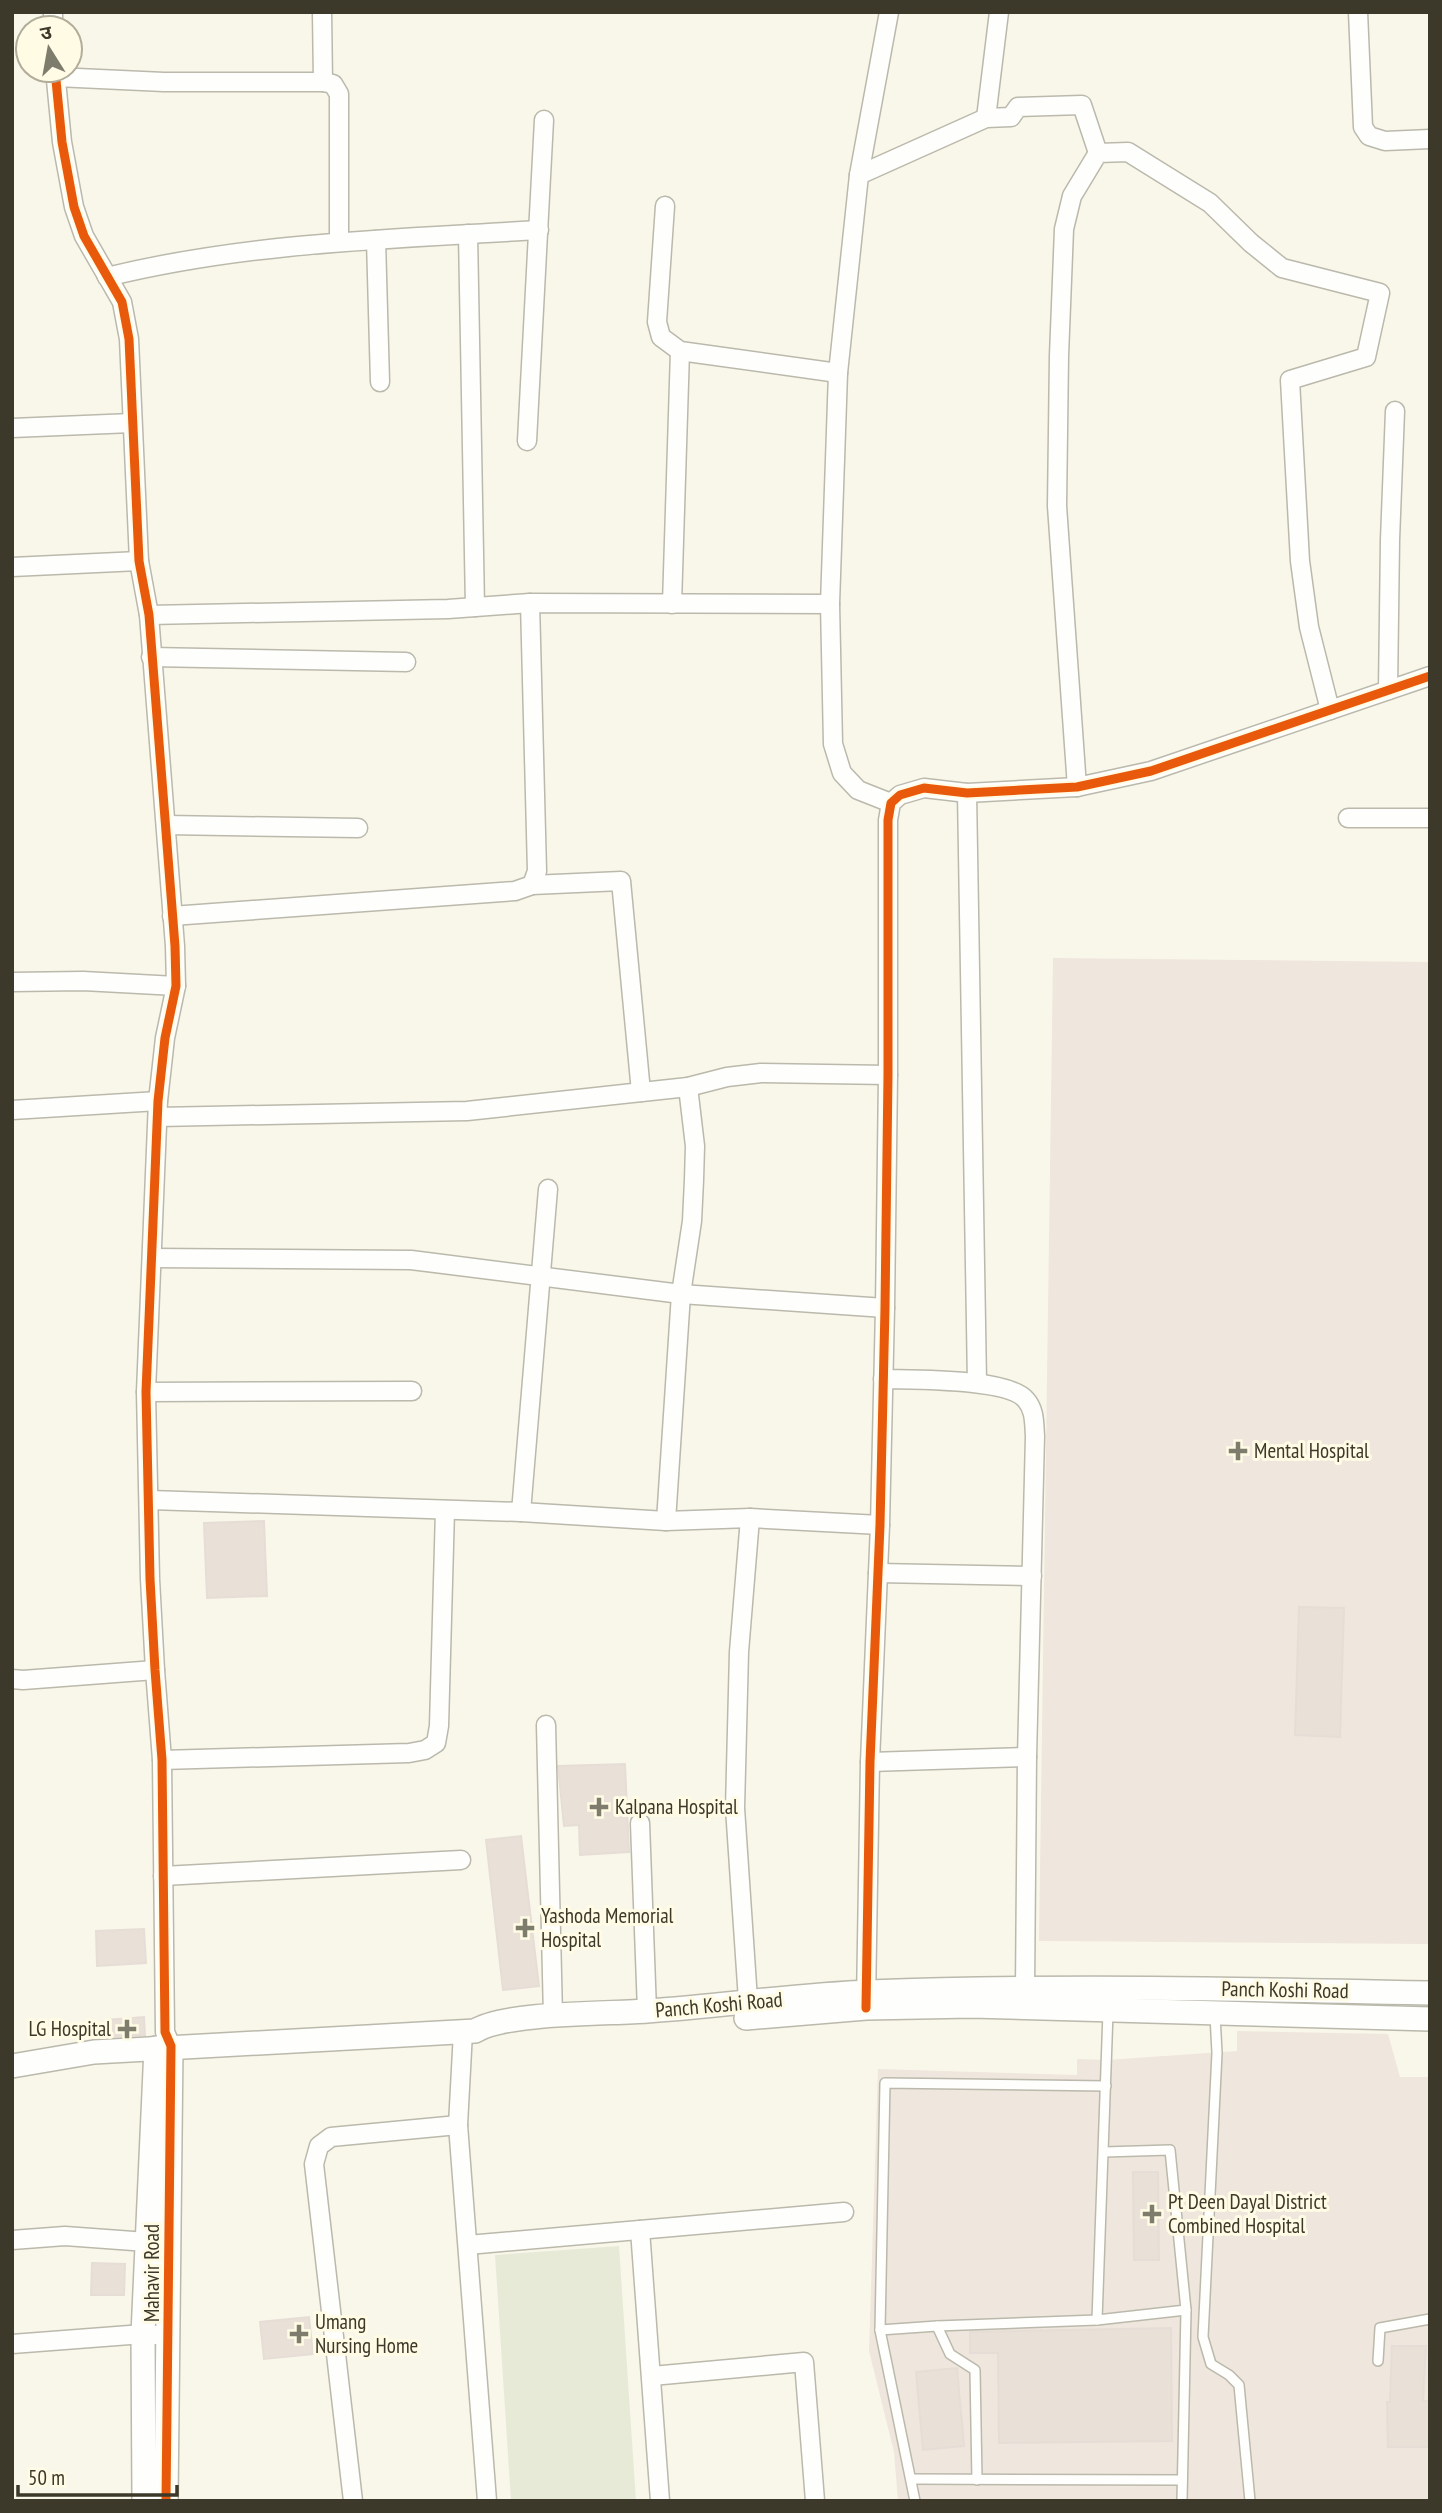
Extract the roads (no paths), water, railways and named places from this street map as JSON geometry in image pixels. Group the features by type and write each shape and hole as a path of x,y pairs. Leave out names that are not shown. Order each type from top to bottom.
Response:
{"street":[{"path":"322,12 323,82"},
{"path":"889,12 859,175 838,373 830,604 833,744 842,773 858,789 891,803"},
{"path":"986,118 999,12"},
{"path":"1358,12 1363,127 1370,136 1385,141 1430,139"},
{"path":"84,76 164,82 333,84 339,94 339,242"},
{"path":"56,84 62,142 74,207 84,236 122,302 129,339 139,561 149,615 176,986 165,1038 158,1109 146,1392 155,1670 162,1760 164,2042 146,2242 143,2334 144,2501"},
{"path":"859,175 986,118 1011,117 1018,107 1082,105 1098,153 1072,196 1064,229 1057,506 1077,787"},
{"path":"527,441 544,120"},
{"path":"1098,153 1128,152 1210,203 1251,243 1282,268 1380,293 1366,357 1290,380 1300,561 1309,626 1330,710"},
{"path":"665,206 657,323 661,337 680,351 838,373"},
{"path":"107,277 204,258 314,243 539,230"},
{"path":"468,234 475,607"},
{"path":"376,240 380,382"},
{"path":"672,604 680,351"},
{"path":"1388,690 1395,411"},
{"path":"12,428 132,423"},
{"path":"12,567 139,561"},
{"path":"149,615 530,604 830,604"},
{"path":"530,604 537,871 532,885"},
{"path":"151,657 406,662"},
{"path":"1430,676 1151,771 1077,787 967,793 923,788 900,795 891,803 888,820 885,1308 880,1525 870,1762 866,2000 1108,2011 1215,2000 1430,2019"},
{"path":"967,793 977,1383"},
{"path":"1348,818 1430,818"},
{"path":"166,825 358,828"},
{"path":"172,916 515,891 532,885 621,881 641,1092"},
{"path":"12,982 83,981 176,986"},
{"path":"12,1110 467,1111 688,1087 727,1077 761,1073 888,1075"},
{"path":"666,1521 681,1294 692,1221 695,1146 688,1087"},
{"path":"521,1512 548,1189"},
{"path":"152,1258 411,1260 681,1294 885,1308"},
{"path":"883,1379 977,1383 1010,1390 1025,1398 1034,1414 1025,1989"},
{"path":"146,1392 412,1391"},
{"path":"150,1500 521,1512 666,1521 750,1518 880,1525"},
{"path":"162,1760 409,1753 425,1750 436,1743 439,1726 445,1510"},
{"path":"487,2501 458,2124 469,2031 487,2035 749,2010 735,1808 739,1652 750,1518"},
{"path":"878,1573 1032,1576"},
{"path":"12,1679 155,1670"},
{"path":"546,1725 554,2016"},
{"path":"870,1762 1027,1757"},
{"path":"640,1823 647,2011"},
{"path":"163,1876 461,1860"},
{"name":"Panch Koshi Road","path":"12,2066 164,2042 469,2031 486,2023 554,2016 647,2011 749,2010 1025,1989 1109,1987 1215,2000 1430,1993"},
{"name":"Mahavir Road","path":"164,2042 169,2336 166,2501"},
{"path":"353,2501 314,2164 319,2146 331,2137 458,2124"},
{"path":"468,2245 844,2212"},
{"path":"640,2230 660,2501"},
{"path":"12,2241 65,2236 146,2242"},
{"path":"12,2344 143,2334 169,2336"},
{"path":"652,2376 804,2361 816,2501"}],"lane":[{"path":"1097,2320 1109,1987"},
{"path":"1215,2000 1217,2053 1203,2336 1211,2364 1239,2385 1250,2501"},
{"path":"915,2501 880,2330 885,2083 1106,2086"},
{"path":"1104,2152 1170,2150 1185,2310 1182,2501"},
{"path":"880,2330 1097,2320 1185,2310"},
{"path":"1378,2361 1380,2328 1430,2319"},
{"path":"937,2326 950,2354 975,2370 977,2480"},
{"path":"912,2479 1182,2480"}],"place":[{"name":"Mental Hospital","path":"1238,1451"},
{"name":"Kalpana Hospital","path":"599,1807"},
{"name":"Yashoda Memorial Hospital","path":"525,1928"},
{"name":"LG Hospital","path":"127,2029"},
{"name":"Pt Deen Dayal District Combined Hospital","path":"1152,2214"},
{"name":"Umang Nursing Home","path":"299,2334"}]}
